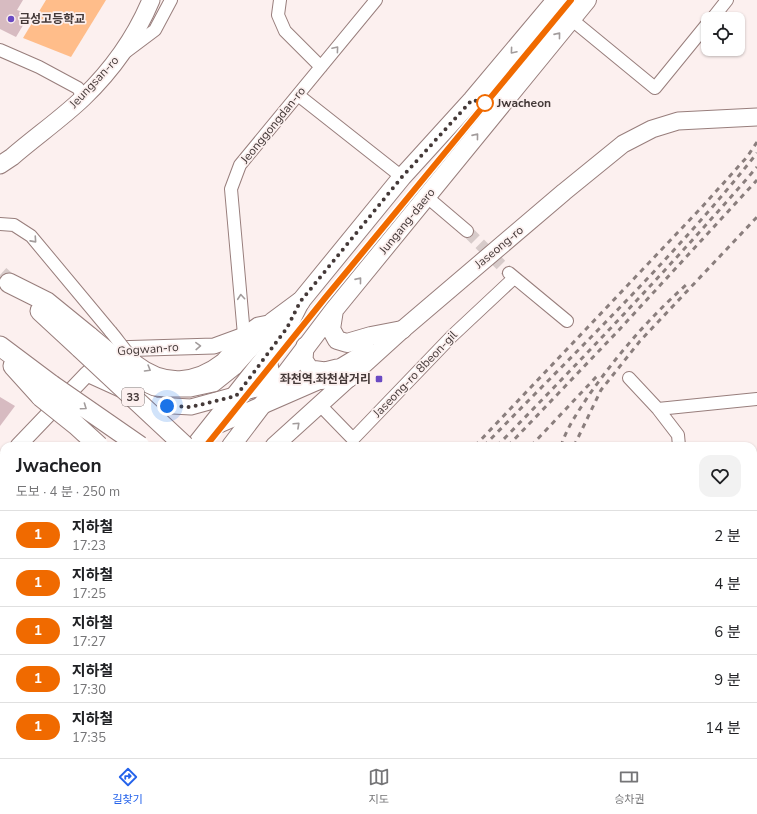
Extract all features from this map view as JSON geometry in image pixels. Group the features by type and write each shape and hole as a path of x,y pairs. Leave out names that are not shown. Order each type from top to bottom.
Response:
{"highway":[{"name":"33","path":"9,283 85,343 182,442"},
{"path":"85,343 142,380 155,386 166,388 190,387 213,382 228,363 273,322 300,302"},
{"path":"0,346 46,391 76,425 95,442"},
{"path":"0,352 46,391 133,442"}],"main road":[{"name":"Jeungsan-ro","path":"0,165 12,157 83,97 119,56 144,19 152,0"},
{"name":"Jungang-daero","path":"234,442 305,346 587,0"},
{"path":"198,442 236,396 287,328 300,302 402,177 472,100 552,1"},
{"path":"462,154 432,171 427,167 428,163 462,120 472,100"},
{"name":"Jaseong-ro","path":"278,442 319,404 345,373 402,330 564,192 623,144 652,130 678,121 757,117"},
{"path":"334,310 331,329 337,340 347,343 371,336 402,330"},
{"path":"305,346 304,360 310,369 345,373"},
{"path":"267,355 270,373 278,383 295,383 320,380"},
{"path":"210,428 320,380 345,373"}],"street":[{"path":"119,56 155,30 171,0"},
{"path":"280,0 278,15 285,31 321,67"},
{"name":"Jeonggongdan-ro","path":"244,335 231,189 240,165 376,0"},
{"path":"718,12 727,0"},
{"path":"571,19 655,88 701,32"},
{"path":"0,50 39,67 78,88 83,97"},
{"path":"298,95 402,177"},
{"path":"427,197 467,231"},
{"path":"0,224 14,225 31,236 136,362 159,375 187,377 228,363 244,335 258,325 273,322"},
{"name":"Jaseong-ro 8beon-gil","path":"319,404 353,439 511,275 567,321"},
{"name":"Gogwan-ro","path":"22,442 87,374 114,349 214,346 244,335"},
{"path":"87,374 155,405 191,407 236,396 278,383"},
{"path":"629,378 658,409 678,435 679,442"},
{"path":"658,409 757,399"}],"shaded area":[{"path":"46,0 106,0 71,57 23,38"}],"building":[{"name":"금성고등학교","path":"0,0 23,0 17,10 23,12 19,17 25,22 16,37 0,29"},
{"path":"0,397 15,406 0,426"}],"tunnel":[{"path":"467,231 508,272"},
{"path":"0,275 9,283"}],"railway":[{"path":"479,442 701,208 747,157 757,142"},
{"path":"488,442 659,267 757,153"},
{"path":"501,442 564,378 694,238 757,167"},
{"path":"512,442 618,331 757,180"},
{"path":"576,442 601,390 640,341 757,217"},
{"path":"562,442 566,432 577,414 611,365 647,323 686,285"},
{"path":"535,442 597,376"}],"metro line":[{"name":"1","path":"209,442 325,298 571,0"}],"place":[{"name":"금성고등학교","path":"11,19"},
{"name":"Jwacheon","path":"485,103"},
{"name":"좌천역.좌천삼거리","path":"379,379"}],"route":[{"path":"167,406 191,407 236,396 287,328 300,302 402,177 472,100 485,103"}]}
